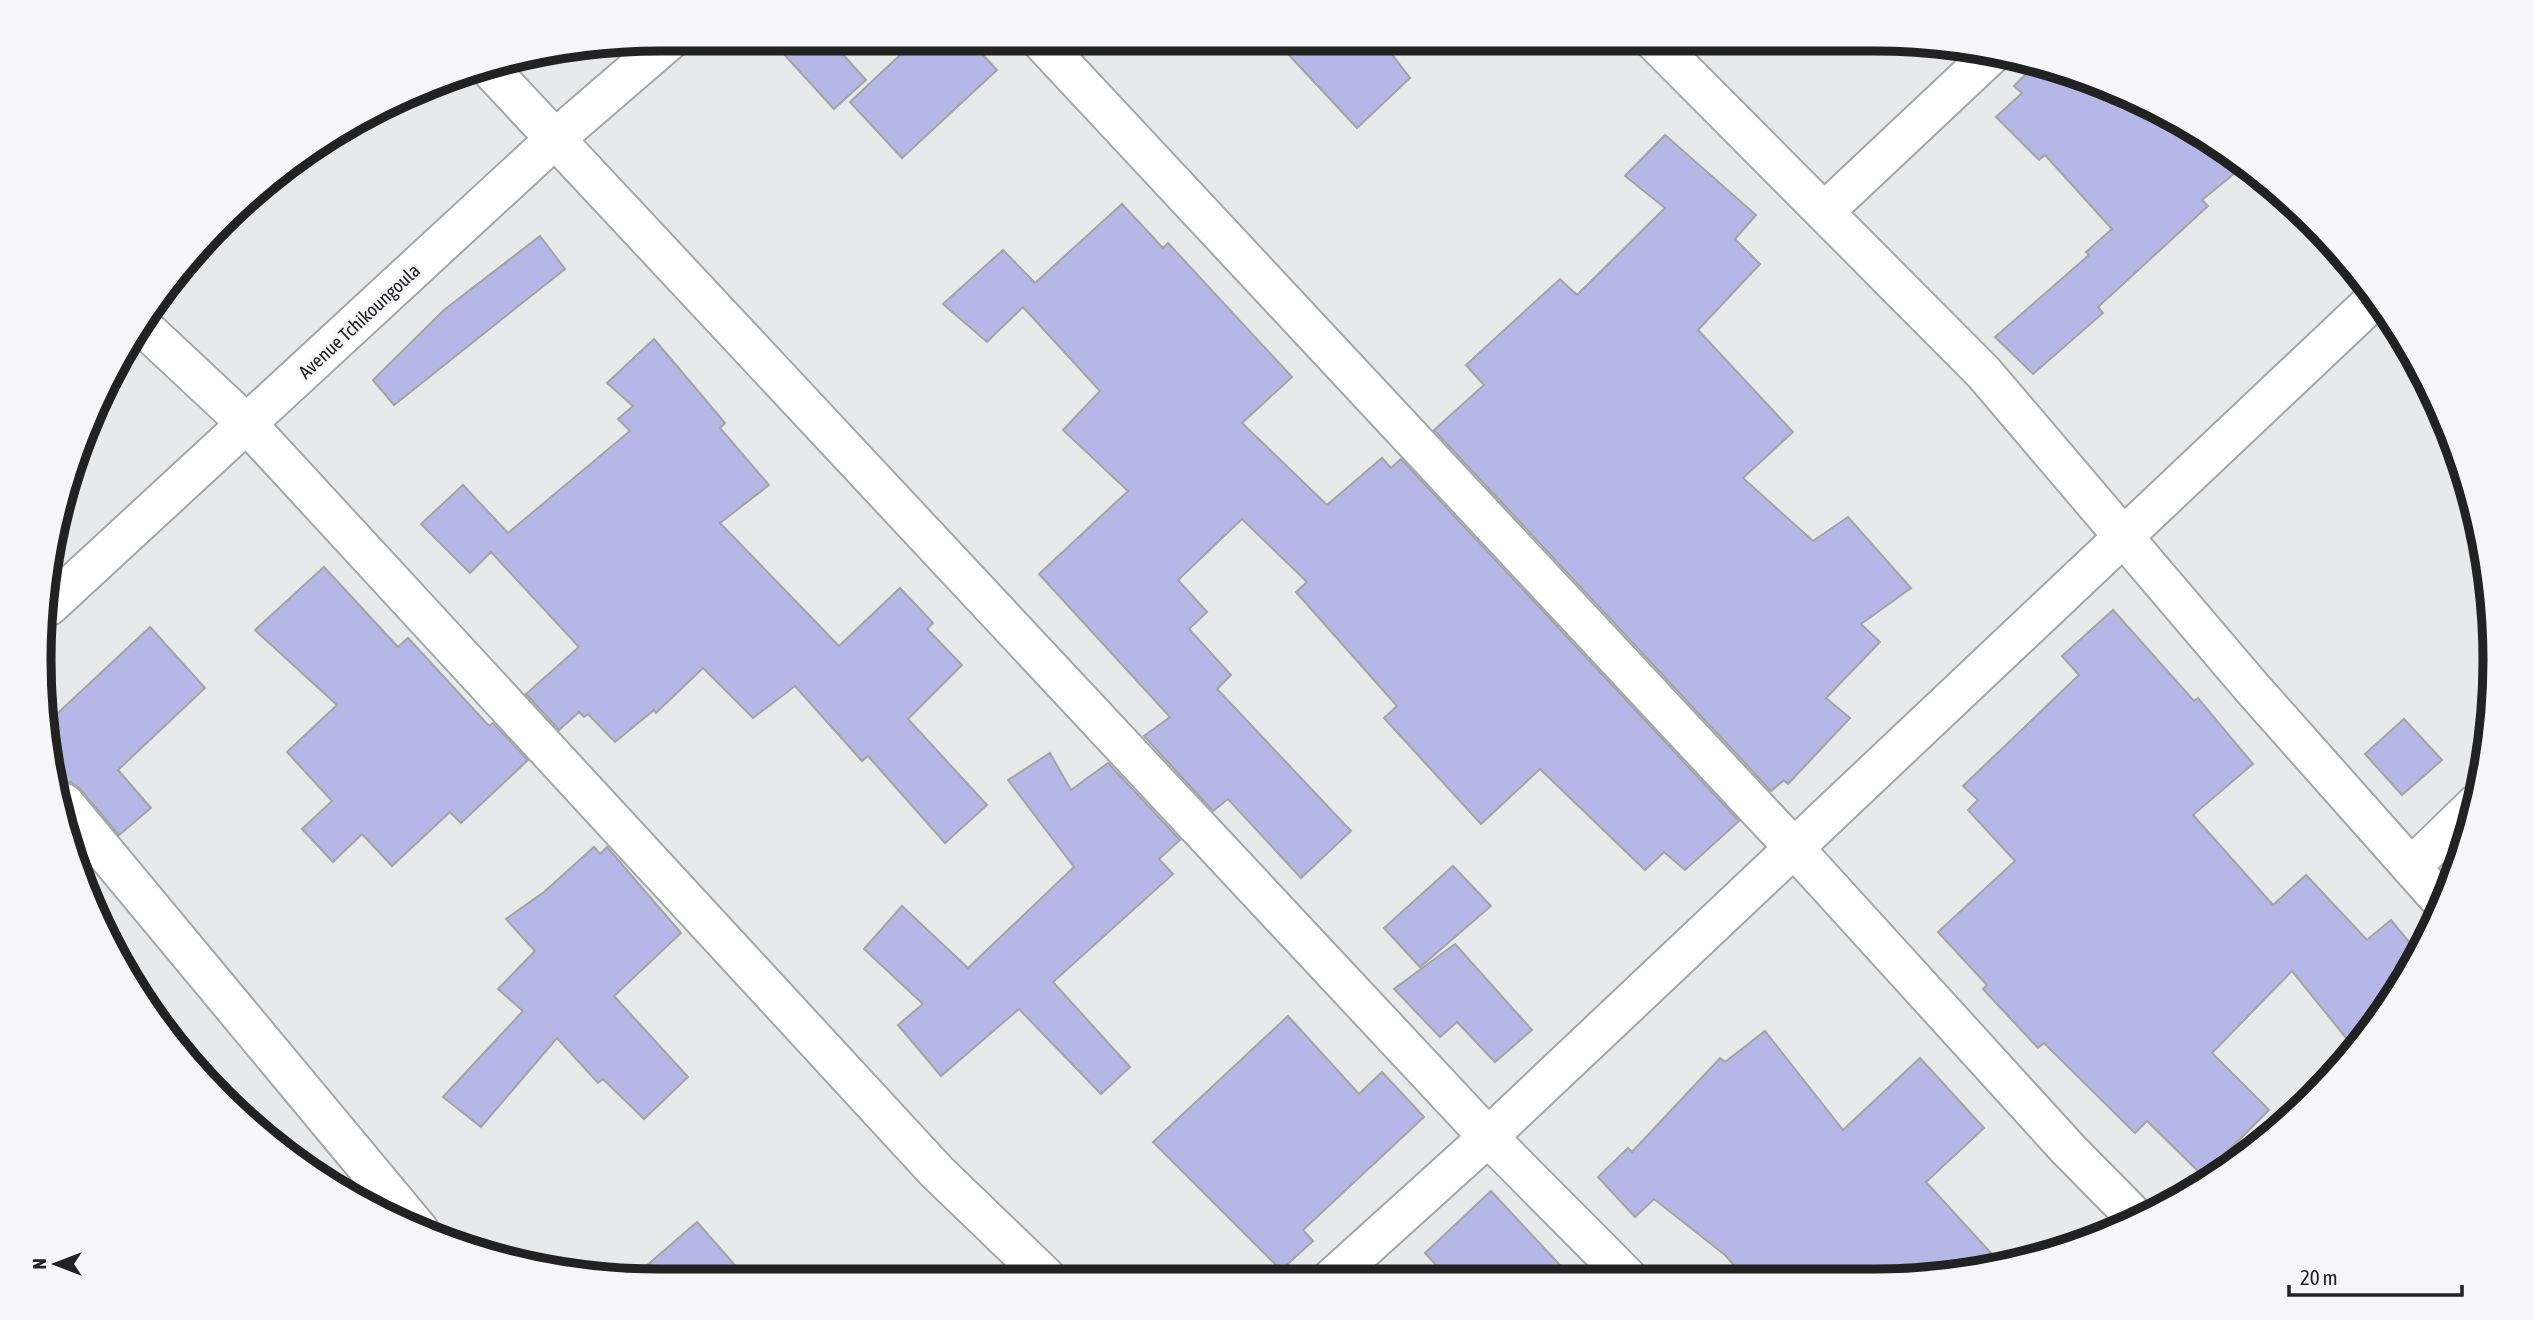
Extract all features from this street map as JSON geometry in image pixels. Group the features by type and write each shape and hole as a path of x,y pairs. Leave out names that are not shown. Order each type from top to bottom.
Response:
{"street":[{"name":"Avenue Tchikoungoula","path":"54,602 556,138 656,51"},
{"path":"1050,51 1794,848 2068,1149 2130,1212"},
{"path":"1664,51 1984,373 2123,538 2436,895"},
{"path":"1825,211 1985,61"},
{"path":"495,74 1489,1137 1619,1269"},
{"path":"1342,1269 1489,1137 2369,305"},
{"path":"147,331 247,424 937,1172 1038,1269"},
{"path":"70,810 404,1212"},
{"path":"2411,867 2462,817"}],"building":[{"path":"781,51 840,51 866,80 834,109"},
{"path":"904,51 979,51 997,70 902,158 850,102"},
{"path":"1285,51 1389,51 1410,78 1357,128"},
{"path":"2029,71 2107,97 2179,132 2237,171 2202,200 2208,206 2098,307 2103,313 2033,374 1995,337 2089,255 2086,252 2112,229 2045,155 2039,160 1996,117 2022,93 2014,86"},
{"path":"1665,135 1756,215 1735,239 1760,264 1698,330 1793,432 1743,478 1813,541 1848,517 1911,588 1861,624 1880,642 1826,698 1850,718 1788,784 1784,780 1771,791 1434,430 1484,385 1466,365 1560,279 1577,295 1665,208 1625,176"},
{"path":"1122,204 1163,248 1168,243 1292,377 1242,423 1327,505 1382,458 1391,468 1401,459 1739,821 1685,870 1664,852 1645,870 1540,769 1481,824 1384,718 1397,706 1296,592 1307,582 1242,519 1178,580 1207,612 1189,629 1231,675 1217,689 1351,831 1301,878 1228,799 1213,811 1144,736 1170,717 1039,574 1128,491 1063,430 1100,391 1023,307 987,342 943,304 1003,250 1035,283"},
{"path":"540,236 565,269 394,405 373,380 444,310"},
{"path":"654,339 725,423 720,428 769,485 720,523 839,646 900,588 933,623 927,629 962,665 908,719 987,805 945,843 868,756 862,761 795,686 753,718 703,668 656,713 654,710 615,742 588,714 584,717 579,712 559,730 526,694 579,647 491,552 470,573 421,524 463,485 508,533 630,431 618,419 633,406 607,383"},
{"path":"324,567 398,647 408,638 489,726 493,723 528,760 461,823 450,812 392,866 362,834 333,862 302,829 332,801 287,752 337,705 255,630"},
{"path":"2113,610 2194,701 2198,698 2253,764 2193,815 2273,905 2306,875 2367,940 2391,920 2412,945 2381,998 2349,1041 2292,971 2212,1053 2269,1110 2212,1167 2201,1174 2147,1121 2135,1133 2044,1043 2038,1048 1983,989 1987,985 1938,932 2015,861 1968,810 1978,800 1963,786 2079,675 2062,656"},
{"path":"150,627 205,688 118,770 151,808 119,835 80,789 71,782 63,782 54,717"},
{"path":"2404,719 2442,760 2402,795 2365,754"},
{"path":"1050,753 1071,790 1108,763 1180,840 1159,859 1173,874 1053,982 1130,1067 1101,1094 1019,1009 941,1076 898,1025 923,1004 864,949 902,906 968,968 1074,867 1008,780"},
{"path":"594,847 600,854 607,847 681,933 614,996 688,1077 644,1119 603,1079 598,1083 557,1038 481,1127 443,1097 523,1011 498,989 535,951 506,919 544,892"},
{"path":"1453,866 1491,906 1420,967 1384,928"},
{"path":"1455,944 1532,1030 1495,1062 1457,1022 1440,1037 1394,989"},
{"path":"1288,1016 1359,1094 1382,1072 1424,1117 1303,1230 1313,1241 1282,1269 1153,1142"},
{"path":"1765,1031 1843,1130 1920,1058 1984,1128 1926,1182 1995,1257 1914,1268 1737,1269 1725,1255 1654,1199 1635,1217 1598,1177 1628,1148 1632,1152 1720,1058 1725,1062"},
{"path":"1491,1191 1564,1269 1440,1269 1425,1253"},
{"path":"697,1222 738,1269 660,1269 643,1269"}]}
